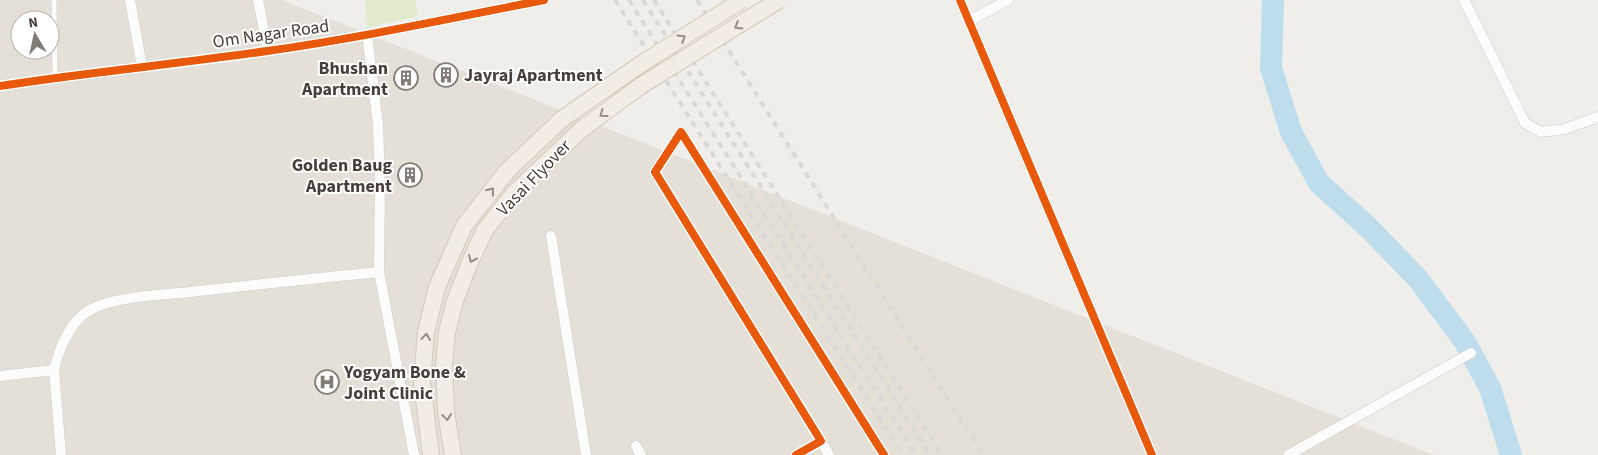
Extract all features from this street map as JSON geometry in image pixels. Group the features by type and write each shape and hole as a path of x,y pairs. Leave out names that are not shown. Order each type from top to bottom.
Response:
{"main road":[{"name":"Vasai Flyover","path":"432,455 422,383 426,332 437,287 464,226 507,171 562,119 641,64 742,0"},
{"name":"Vasai Flyover","path":"452,455 446,412 444,375 447,332 458,293 485,230 515,192 582,128 642,85 780,0"}],"street":[{"path":"130,0 142,66"},
{"path":"258,0 268,51"},
{"name":"Om Nagar Road","path":"0,86 55,77 268,51 544,0"},
{"path":"960,0 1152,455"},
{"path":"969,22 1008,0"},
{"path":"1464,0 1525,123 1541,132 1565,129 1598,117"},
{"path":"367,34 378,125 380,185 379,272 414,455"},
{"path":"829,455 655,172 681,132 884,455"},
{"path":"551,236 586,455"},
{"path":"60,455 54,370 57,356 77,321 90,310 108,302 151,296 379,272"},
{"path":"1288,455 1471,353"},
{"path":"0,376 54,370"},
{"path":"796,455 820,441"}],"lane":[{"path":"54,0 55,77"}],"shaded area":[{"path":"0,0 282,0 1434,455 0,455"}],"green space":[{"path":"365,0 415,0 418,16 367,28"}],"waterway":[{"path":"1273,0 1271,68 1291,132 1319,183 1370,229 1418,279 1465,342 1490,388 1511,455"}],"railway":[{"path":"615,0 903,455"},
{"path":"629,0 916,455"},
{"path":"643,0 930,455"},
{"path":"654,0 942,455"},
{"path":"697,0 983,455"}],"cycle path":[{"path":"0,86 302,46 544,0"},
{"path":"960,0 1152,455"},
{"path":"796,455 821,441 655,172 681,132 884,455"}],"place":[{"name":"Jayraj Apartment","path":"446,75"},
{"name":"Bhushan Apartment","path":"406,78"},
{"name":"Golden Baug Apartment","path":"410,175"},
{"name":"Yogyam Bone & Joint Clinic","path":"327,382"}]}
